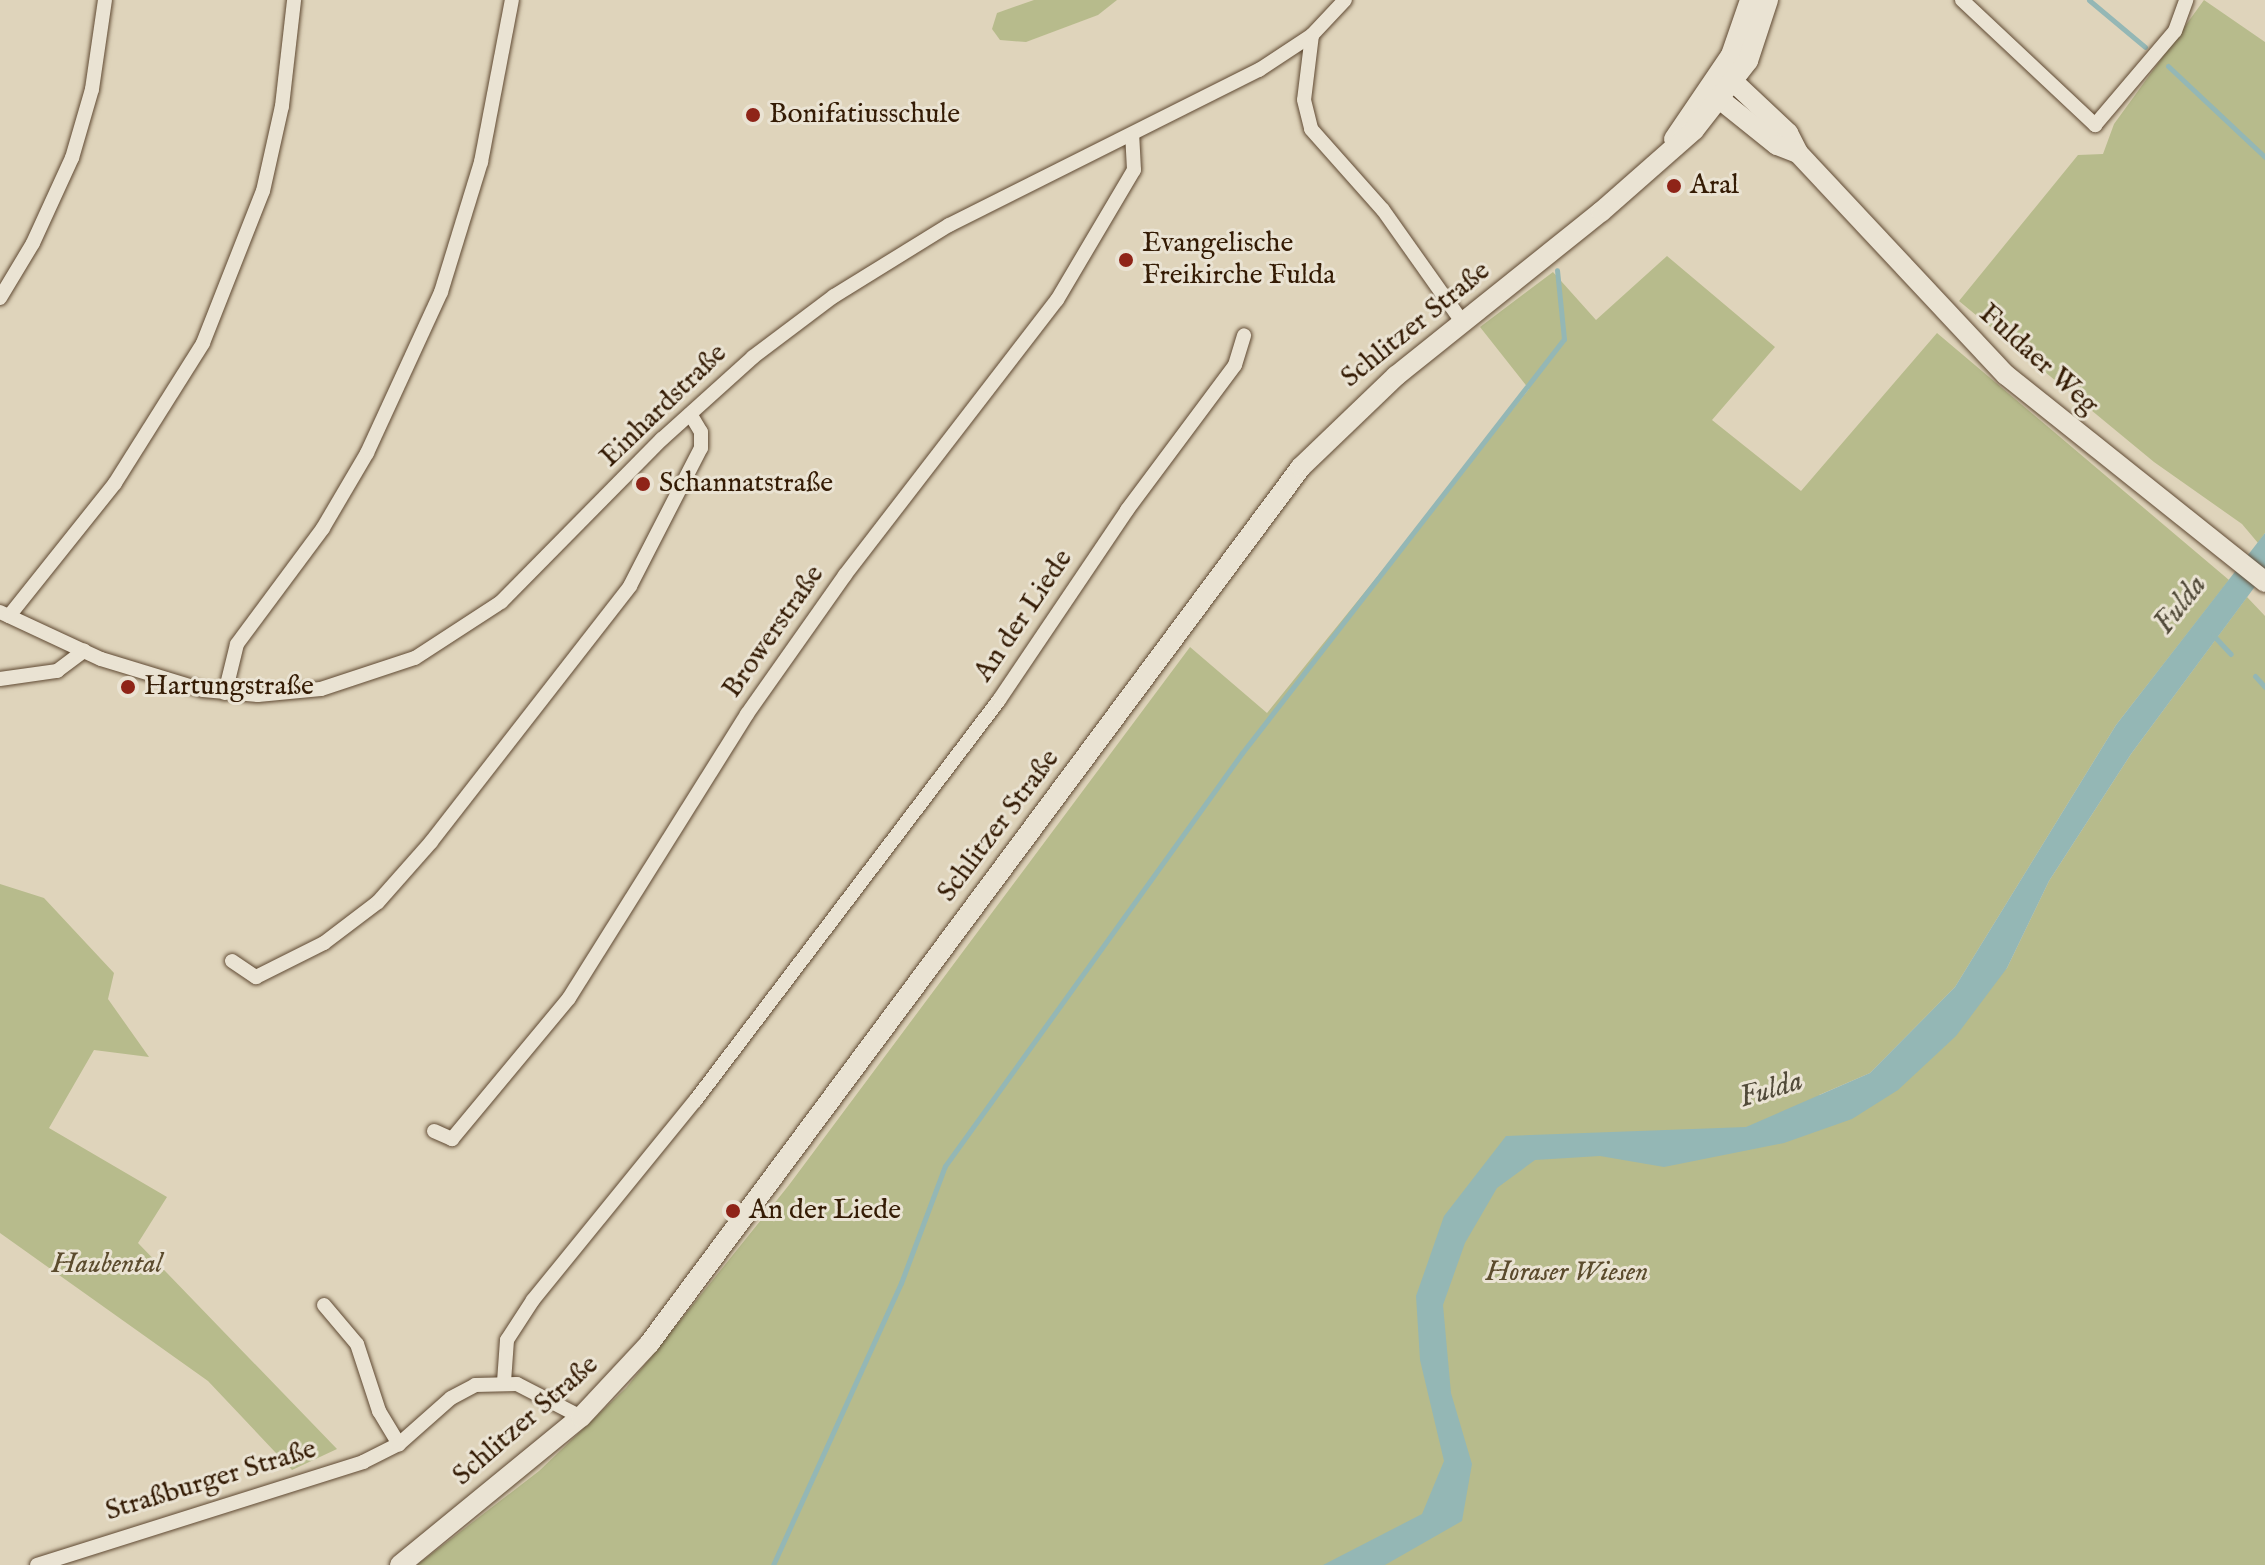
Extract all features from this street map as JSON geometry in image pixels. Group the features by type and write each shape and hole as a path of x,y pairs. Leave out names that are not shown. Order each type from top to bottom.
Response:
{"main road":[{"name":"Schlitzer Straße","path":"1728,77 1750,0"},
{"name":"Schlitzer Straße","path":"400,1565 581,1417 641,1353 704,1273 1276,496 1355,411 1601,212 1670,146 1728,77 1748,61 1768,0"},
{"name":"Fuldaer Weg","path":"1728,77 1788,133 1798,153 2006,375 2204,530 2265,582"},
{"name":"Fuldaer Weg","path":"1715,96 1777,145 1798,153"}],"street":[{"path":"0,298 33,243 72,158 92,89 105,0"},
{"path":"4,614 115,483 203,343 263,191 282,106 294,0"},
{"path":"225,693 237,644 323,528 367,453 441,292 481,162 512,0"},
{"name":"Einhardstraße","path":"4,614 84,651 165,683 225,693 321,689 392,669 439,646 510,594 690,414 779,336 881,264 1229,87 1312,35 1345,0"},
{"path":"1962,0 2095,125 2175,31 2186,0"},
{"path":"1312,35 1304,100 1311,129 1383,210 1463,323"},
{"name":"Browerstraße","path":"434,1131 452,1139 569,998 747,714 845,575 1077,268 1134,170 1132,136"},
{"name":"An der Liede","path":"504,1382 507,1340 533,1300 695,1101 999,700 1127,510 1235,365 1244,335"},
{"path":"232,961 256,977 298,956 343,930 405,874 630,586 701,448 701,432 690,414"},
{"path":"0,679 57,671 84,651"},
{"path":"324,1305 357,1344 379,1411 399,1444"},
{"name":"Straßburger Straße","path":"37,1565 160,1522 352,1466 399,1444 465,1389 504,1382 543,1394 581,1417"}],"green space":[{"path":"1034,0 1117,0 1098,15 1026,42 1000,40 992,29 997,13"},
{"path":"2204,0 2265,42 2265,533 2258,543 2242,524 2154,462 1959,301 2078,155 2103,154 2114,124"},
{"name":"Horaser Wiesen","path":"1667,256 1775,347 1712,420 1801,491 1937,333 2229,580 2116,725 1955,987 1870,1073 1819,1095 1849,1107 2007,968 2049,881 2131,754 2247,597 2265,616 2265,1565 417,1565 539,1471 626,1388 789,1185 1190,647 1267,713 1529,389 1480,327 1553,272 1596,320"},
{"name":"Haubental","path":"0,884 44,898 114,973 108,999 149,1057 94,1050 49,1128 167,1197 138,1243 337,1449 292,1470 208,1381 0,1233"}],"water":[{"path":"2265,533 2265,573 2131,754 2049,881 2007,968 1956,1036 1898,1090 1852,1119 1784,1143 1664,1167 1600,1156 1535,1160 1497,1188 1465,1243 1443,1305 1451,1393 1472,1464 1462,1521 1385,1565 1323,1565 1422,1514 1444,1461 1420,1360 1416,1296 1444,1216 1506,1136 1746,1127 1870,1073 1955,987 2116,725"}],"waterway":[{"path":"2089,0 2145,47"},
{"path":"2168,66 2265,157"},
{"path":"773,1565 901,1283 945,1166 1242,753 1564,339 1557,270"},
{"path":"2213,635 2231,654"},
{"path":"2255,676 2265,687"}],"place":[{"name":"Bonifatiusschule","path":"753,115"},
{"name":"Aral","path":"1674,186"},
{"name":"Evangelische Freikirche Fulda","path":"1126,260"},
{"name":"Schannatstraße","path":"643,484"},
{"name":"Hartungstraße","path":"128,687"},
{"name":"An der Liede","path":"733,1211"}],"water label":[{"name":"Fulda","path":"2181,605"},
{"name":"Fulda","path":"1771,1090"}]}
